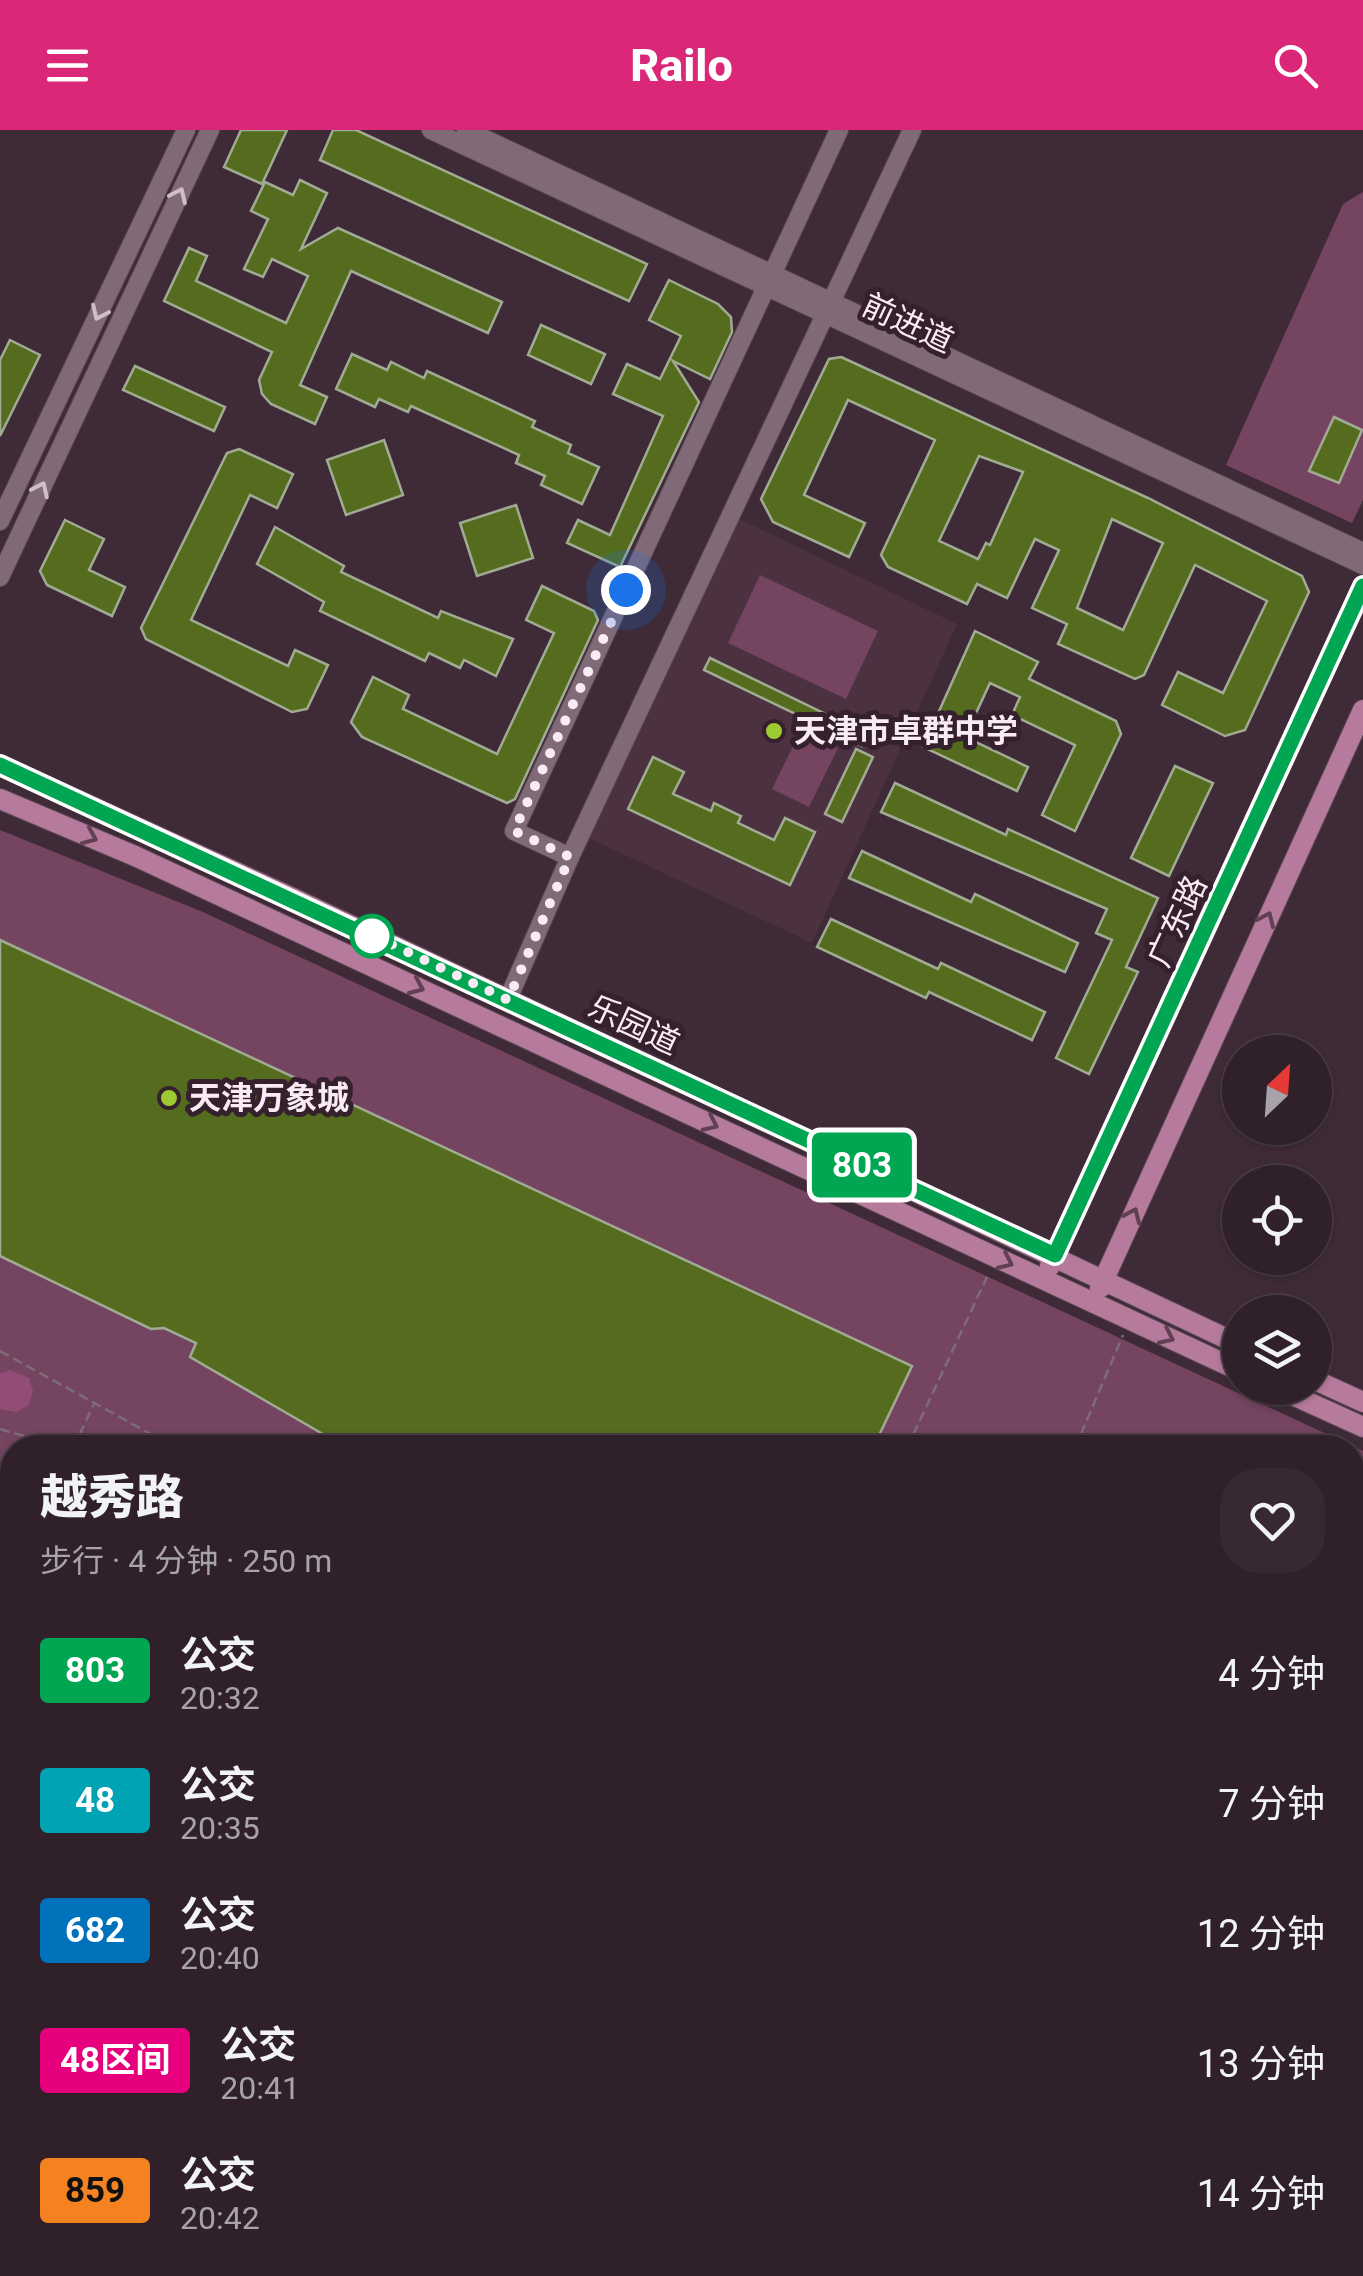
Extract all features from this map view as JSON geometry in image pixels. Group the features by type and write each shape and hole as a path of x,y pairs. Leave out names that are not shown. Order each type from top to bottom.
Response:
{"main road":[{"name":"广东路","path":"1044,1280 1363,586"},
{"path":"1093,1304 1363,710"},
{"name":"乐园道","path":"0,765 1222,1336"},
{"name":"乐园道","path":"0,798 135,856 1222,1363"},
{"path":"497,1024 508,1000"},
{"path":"1332,1388 1363,1402"},
{"path":"1314,1405 1363,1427"}],"street":[{"path":"0,521 186,130"},
{"path":"0,578 210,130"},
{"name":"前进道","path":"431,130 769,283"},
{"name":"前进道","path":"466,130 769,283 1363,566"},
{"path":"570,857 514,831 839,130"},
{"path":"508,1000 570,857 912,130"},
{"name":"前进道","path":"827,311 1363,552"}],"path":[{"path":"913,1435 996,1258"},
{"path":"1080,1435 1129,1320"},
{"path":"0,1351 152,1435"},
{"path":"78,1435 94,1403"}],"shaded area":[{"path":"1363,192 1363,500 1352,523 1226,465 1343,204"},
{"name":"天津市卓群中学","path":"739,519 957,624 812,943 589,838"},
{"path":"760,575 878,631 846,699 728,643"},
{"path":"801,730 838,748 809,807 772,789"},
{"path":"0,830 203,912 1222,1385 1222,1405 1264,1405 1329,1435 0,1435"},
{"path":"10,1370 29,1378 33,1391 29,1405 16,1412 0,1409 0,1374"}],"building":[{"path":"241,130 287,130 262,184 224,167"},
{"path":"333,130 356,130 647,264 629,301 320,160"},
{"path":"300,180 327,193 301,249 338,228 502,302 488,333 351,271 300,385 327,397 315,424 271,404 262,394 259,380 272,352 164,301 189,248 207,256 196,281 286,323 308,276 272,259 263,277 244,269 268,219 251,211 265,182 293,195"},
{"path":"669,280 718,304 731,317 732,332 710,379 673,361 699,402 620,567 567,543 578,520 610,535 663,416 613,394 627,364 660,379 681,336 649,320"},
{"path":"541,325 605,354 591,384 528,355"},
{"path":"10,340 40,355 0,436 0,360"},
{"path":"352,354 387,370 391,362 424,378 427,371 535,421 532,427 571,445 568,453 599,467 582,504 541,485 545,476 516,463 519,455 411,406 408,412 379,399 375,407 336,389"},
{"path":"841,357 1148,498 1302,576 1309,592 1245,730 1225,736 1162,705 1178,672 1223,693 1267,601 1195,565 1144,675 1135,679 1058,644 1067,624 1032,608 1059,550 1035,539 1007,598 977,584 967,604 888,567 881,555 935,440 848,400 804,495 865,523 849,557 773,522 761,499 829,359","holes":["979,456 1023,472 990,545 986,543 978,559 939,541","1112,519 1163,543 1123,630 1077,608"]},
{"path":"135,366 225,407 214,431 123,390"},
{"path":"1334,417 1362,430 1339,483 1309,471"},
{"path":"384,440 403,495 346,515 327,460"},
{"path":"239,449 293,474 277,508 250,495 191,620 288,666 295,650 328,665 307,709 292,712 146,639 141,628 227,453"},
{"path":"516,505 533,558 477,576 460,523"},
{"path":"65,520 104,539 89,570 125,587 112,616 47,585 40,571"},
{"path":"275,527 344,566 341,572 438,618 441,611 513,639 496,676 464,660 460,668 429,653 425,661 320,611 324,602 257,564"},
{"path":"542,586 594,611 598,620 515,799 507,803 362,737 351,722 373,677 409,695 403,709 497,754 554,633 526,620"},
{"path":"975,631 1038,662 1029,679 1116,721 1121,734 1075,831 1042,815 1075,745 1012,715 1020,697 990,683 965,737 1028,767 1017,791 923,747"},
{"path":"710,658 867,734 862,746 704,670"},
{"path":"856,749 873,757 842,822 825,814"},
{"path":"653,757 684,772 673,794 711,811 714,803 741,816 738,823 774,840 785,818 815,832 790,885 628,809"},
{"path":"1175,766 1213,783 1169,876 1131,858"},
{"path":"895,783 1006,835 1008,829 1158,898 1126,967 1138,972 1089,1074 1056,1058 1112,940 1096,933 1107,909 881,812"},
{"path":"862,851 971,902 975,894 1078,943 1065,972 849,878"},
{"path":"831,919 938,969 941,963 1045,1012 1032,1040 929,992 926,998 817,947"},
{"name":"天津万象城","path":"0,940 912,1366 879,1435 325,1435 190,1357 196,1343 164,1328 151,1329 0,1256"}],"bus line":[{"name":"803","path":"0,765 1055,1255 1363,586"}],"place":[{"name":"天津市卓群中学","path":"774,731"},
{"name":"天津万象城","path":"169,1098"}],"route":[{"path":"372,936 366,932 508,1000 570,857 514,831 626,590"}]}
